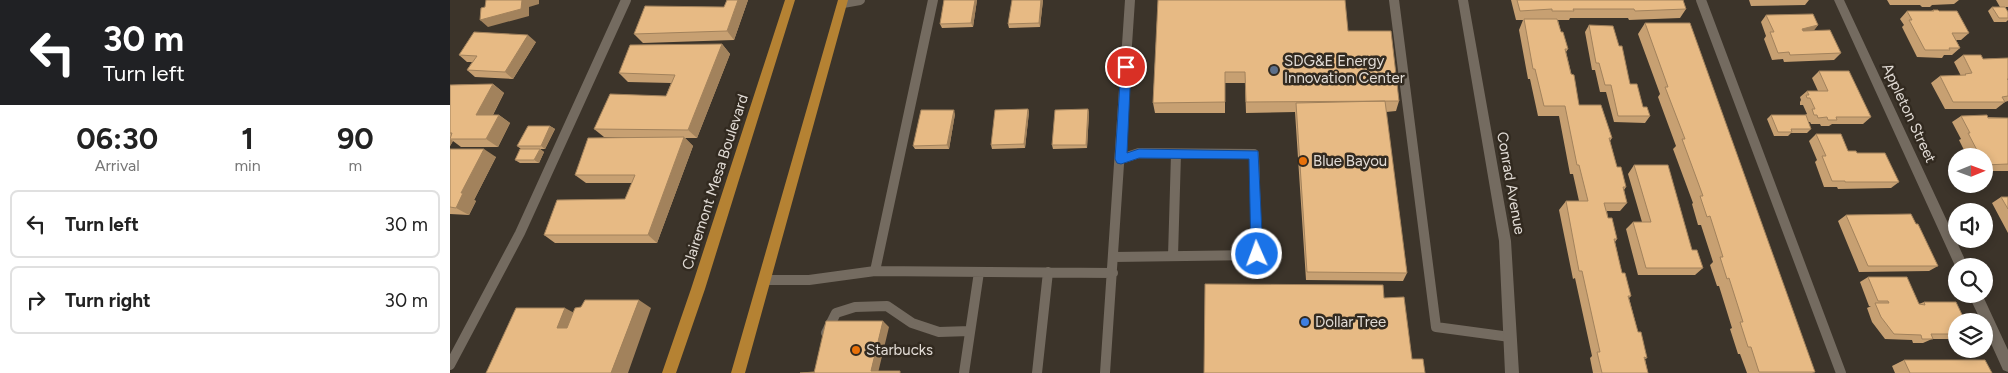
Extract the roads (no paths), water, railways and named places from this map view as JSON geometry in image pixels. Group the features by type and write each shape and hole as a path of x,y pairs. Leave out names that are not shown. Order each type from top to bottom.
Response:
{"main road":[{"name":"Clairemont Mesa Boulevard","path":"669,373 698,289 790,0"},
{"path":"738,373 843,2"}],"street":[{"name":"Conrad Avenue","path":"1463,0 1505,241 1512,373"},
{"name":"Appleton Street","path":"1839,0 1958,258"},
{"path":"1979,303 2008,365"}],"lane":[{"path":"450,365 520,233 626,0"},
{"path":"843,2 860,0"},
{"path":"875,271 933,0"},
{"path":"1105,373 1121,159 1130,0"},
{"path":"1394,0 1436,327 1510,338"},
{"path":"1702,0 1841,373"},
{"path":"1114,257 1257,254 1254,154 1139,153 1121,159"},
{"path":"1173,256 1176,154"},
{"path":"764,280 809,280 875,271 1113,273"},
{"path":"964,373 979,272"},
{"path":"1037,373 1048,272"},
{"path":"823,346 827,328 836,314 855,307 887,306 912,323 939,332 970,331"}],"place":[{"name":"SDG&E Energy Innovation Center","path":"1274,70"},
{"name":"Blue Bayou","path":"1303,161"},
{"name":"Dollar Tree","path":"1305,322"},
{"name":"Starbucks","path":"856,350"}]}
